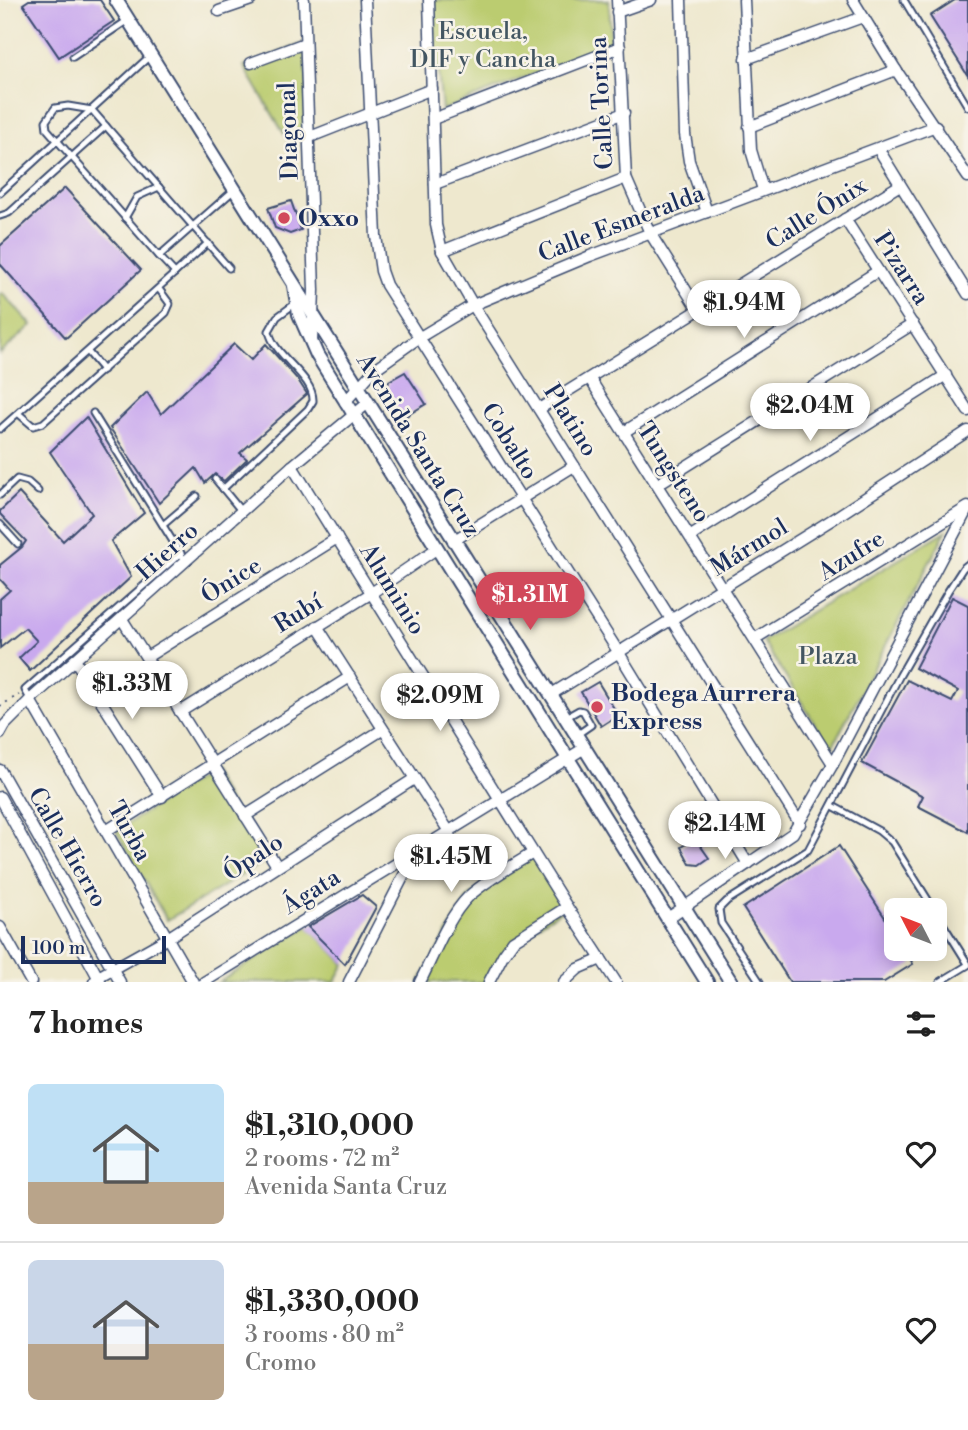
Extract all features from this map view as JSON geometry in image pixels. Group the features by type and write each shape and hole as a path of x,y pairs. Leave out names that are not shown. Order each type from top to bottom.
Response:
{"street":[{"name":"Avenida Santa Cruz","path":"116,0 294,286 305,296 314,316 453,541 732,982"},
{"path":"219,11 251,0"},
{"name":"Diagonal","path":"304,0 310,137 305,296"},
{"name":"Cobalto","path":"365,0 376,236 386,285 619,653 748,864"},
{"name":"Platino","path":"429,0 436,225 442,251 800,824"},
{"name":"Calle Torina","path":"617,0 626,178 650,233 699,311"},
{"path":"617,12 651,0"},
{"path":"681,0 685,134 689,161 707,212"},
{"path":"744,0 751,150 763,190"},
{"path":"853,0 968,177"},
{"path":"746,59 863,17"},
{"path":"251,63 305,43"},
{"path":"433,119 620,47"},
{"path":"749,127 896,70"},
{"path":"310,137 432,89"},
{"path":"435,184 624,113"},
{"name":"Calle Esmeralda","path":"345,402 375,369 474,305 650,233 936,126"},
{"path":"879,149 968,294"},
{"path":"442,251 626,178"},
{"name":"Calle Ónix","path":"539,409 900,185"},
{"name":"Pizarra","path":"845,219 968,411"},
{"path":"624,432 878,271"},
{"name":"Avenida Santa Cruz","path":"305,296 312,345 352,415 668,918 701,980"},
{"path":"312,345 314,316"},
{"path":"658,484 913,324"},
{"path":"691,536 946,375"},
{"name":"Tungsteno","path":"590,379 834,764"},
{"name":"Hierro","path":"0,734 28,695 122,620 183,558 242,512 368,403"},
{"name":"Mármol","path":"550,695 833,519 968,431"},
{"path":"453,541 574,466"},
{"name":"Aluminio","path":"292,467 616,982"},
{"path":"668,918 793,833 800,824 968,508"},
{"name":"Azufre","path":"756,638 968,508"},
{"name":"Ónice","path":"147,657 337,538"},
{"name":"Rubí","path":"180,712 370,594 436,549"},
{"path":"122,620 277,866"},
{"path":"317,626 450,833"},
{"path":"75,660 162,797"},
{"path":"106,831 350,677"},
{"name":"Turba","path":"28,695 192,982"},
{"path":"245,816 382,730"},
{"name":"Ágata","path":"204,982 583,749"},
{"name":"Calle Hierro","path":"1,776 120,982"},
{"name":"Ópalo","path":"98,980 414,779"},
{"name":"Calle Hierro","path":"0,797 98,980"},
{"path":"349,982 416,851"},
{"path":"420,982 454,916 468,897 533,853"},
{"path":"489,982 513,941 567,906"},
{"path":"2,934 30,982"},
{"path":"564,982 578,969 601,959"}],"lane":[{"path":"905,0 968,107"},
{"path":"73,57 128,20"},
{"path":"0,193 151,55"},
{"path":"175,273 47,129 46,121 55,108 68,106 92,110 229,268"},
{"path":"0,216 9,213 106,126"},
{"path":"125,218 137,197 159,187"},
{"path":"159,256 236,189"},
{"path":"0,429 208,243"},
{"path":"19,414 33,426 43,423 103,370 169,310 170,304 159,289"},
{"path":"222,489 308,409 313,401 310,388 274,343 269,331 277,317 305,296"},
{"path":"88,352 103,370"},
{"path":"28,695 183,558 93,413"},
{"path":"0,495 17,479 28,482 38,491"},
{"path":"215,479 242,512"},
{"path":"163,525 197,496"},
{"path":"0,524 18,544"},
{"path":"760,982 721,923 719,909 727,901 808,850 900,675 948,591 968,564"},
{"path":"565,718 581,710 591,722 590,727 575,736"},
{"path":"833,806 879,831 892,842 968,964 940,982"}],"path":[{"path":"0,706 28,695"}],"green space":[{"name":"Escuela, DIF y Cancha","path":"431,0 609,0 611,44 442,110"},
{"path":"305,43 310,137 289,142 244,66"},
{"path":"2,293 32,325 0,354 0,294"},
{"name":"Plaza","path":"946,531 831,749 763,641"},
{"path":"210,771 265,861 167,920 116,831"},
{"path":"533,853 567,907 513,941 489,982 420,982 468,897"},
{"path":"308,926 345,964 335,982 219,982"}],"building":[{"path":"29,0 100,0 114,21 59,57 23,4"},
{"path":"955,0 968,0 968,76 930,16"},
{"path":"65,188 141,270 66,338 0,264 0,246"},
{"name":"Oxxo","path":"291,201 301,230 290,234 275,228 268,208"},
{"path":"234,344 251,360 266,344 307,394 240,453 247,459 224,481 215,474 205,483 196,468 159,503 110,428 147,392 161,414"},
{"path":"405,372 426,404 403,418 386,392 389,381"},
{"path":"86,417 144,513 111,541 131,577 30,671 19,658 37,641 25,628 0,648 0,599 10,590 0,579 0,565 26,541 0,511 19,493 63,541 92,514 50,452"},
{"path":"952,597 968,605 968,832 918,806 923,796 862,763 907,680 952,702 958,691 915,668"},
{"path":"598,682 618,715 601,726 581,692"},
{"path":"695,838 709,858 699,865 690,864 681,847"},
{"path":"839,846 884,916 884,961 911,961 913,964 884,982 790,982 743,908"},
{"path":"362,895 376,907 345,964 308,927"}],"place":[{"name":"Oxxo","path":"284,218"},
{"name":"Bodega Aurrera Express","path":"597,707"}]}
